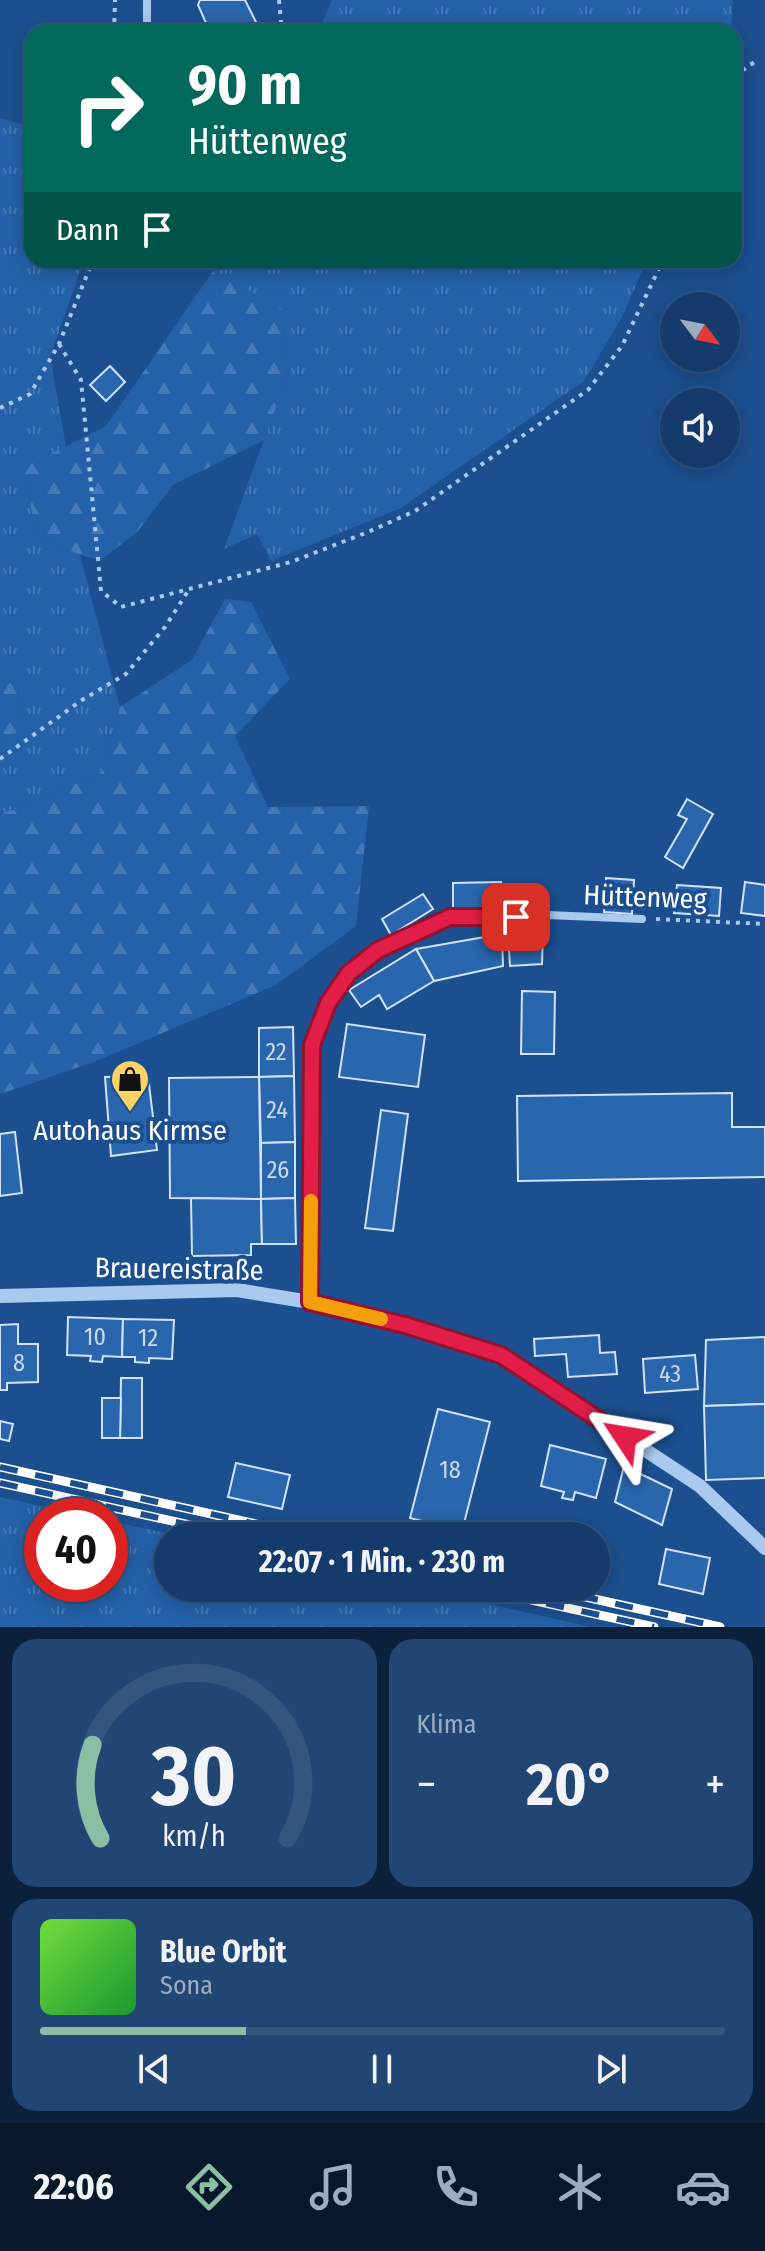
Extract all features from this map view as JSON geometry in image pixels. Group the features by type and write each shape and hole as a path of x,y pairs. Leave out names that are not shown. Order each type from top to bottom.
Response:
{"street":[{"path":"147,0 147,24"},
{"name":"Hüttenweg","path":"310,1302 312,1045 328,1003 349,973 378,950 450,917 547,915 642,919"},
{"name":"Brauereistraße","path":"0,1296 237,1290 310,1302 405,1325 501,1355 700,1486 765,1548"}],"path":[{"path":"114,24 115,0"},
{"path":"279,0 281,24"},
{"path":"742,71 756,61"},
{"path":"0,408 30,394 59,344 90,268"},
{"path":"59,344 81,380 101,591 121,607 291,562 415,511 588,390 622,346 659,268"},
{"path":"0,759 82,700 126,674 165,627 192,586"},
{"name":"Hüttenweg","path":"642,919 765,924"}],"green space":[{"path":"332,0 733,0 732,24 322,24"},
{"path":"0,118 24,125 24,268 81,268 50,357 66,447 23,469 36,534 80,555 120,707 101,773 0,813 0,746 19,726 18,685 0,679"},
{"path":"214,268 643,268 622,317 584,381 401,508 271,561 257,534 224,549 289,371 279,308 213,271"},
{"path":"213,271 279,307 289,371 264,440 173,485 138,531 101,560 80,555 36,534 23,468 106,426"},
{"path":"225,599 251,602 290,679 235,736 268,807 369,806 356,926 276,985 94,1062 0,1094 0,813 101,773 120,707 192,660"},
{"path":"0,679 18,685 19,726 0,746"},
{"path":"0,1497 24,1502 24,1602 128,1602 128,1525 154,1531 154,1602 480,1602 591,1627 0,1627"}],"building":[{"path":"200,0 245,0 257,24 206,24 198,5"},
{"path":"110,366 125,382 106,401 90,385"},
{"path":"687,799 713,814 683,868 665,857 687,819 678,815"},
{"path":"606,878 634,880 632,914 604,912"},
{"path":"501,882 501,909 453,910 453,883"},
{"path":"745,882 765,885 765,916 741,913"},
{"path":"677,885 721,888 719,916 674,913"},
{"path":"423,894 433,909 391,935 382,919"},
{"path":"543,933 542,964 510,966 508,934"},
{"path":"502,934 503,966 434,981 416,949"},
{"path":"416,949 434,981 387,1009 379,995 361,1007 349,990"},
{"path":"522,991 555,992 554,1054 521,1054"},
{"path":"347,1024 425,1035 418,1087 339,1077"},
{"path":"293,1027 294,1076 259,1077 259,1028"},
{"name":"Autohaus Kirmse","path":"148,1076 157,1150 111,1156 105,1077"},
{"path":"294,1076 295,1142 261,1143 259,1077"},
{"path":"259,1077 261,1199 170,1198 169,1078"},
{"path":"732,1093 732,1127 765,1127 765,1177 518,1181 517,1096"},
{"path":"381,1110 408,1114 393,1231 365,1228"},
{"path":"15,1132 22,1193 0,1196 0,1134"},
{"path":"295,1142 295,1198 261,1199 261,1143"},
{"path":"191,1198 261,1199 262,1244 251,1244 251,1255 192,1256"},
{"path":"295,1198 296,1244 262,1244 261,1199"},
{"path":"68,1317 123,1319 122,1357 103,1356 102,1362 90,1361 91,1356 67,1355"},
{"path":"123,1319 174,1320 172,1359 149,1358 149,1363 135,1362 135,1357 122,1357"},
{"path":"18,1324 18,1344 38,1344 38,1382 7,1383 7,1390 0,1390 0,1325"},
{"path":"599,1335 600,1353 615,1352 617,1374 568,1377 566,1354 535,1356 534,1339"},
{"path":"765,1337 765,1404 704,1406 706,1340"},
{"path":"695,1355 698,1389 645,1393 643,1359"},
{"path":"121,1378 142,1378 142,1438 120,1438"},
{"path":"102,1398 121,1398 120,1438 102,1438"},
{"path":"765,1404 765,1478 706,1480 704,1406"},
{"path":"438,1409 490,1422 464,1522 426,1522 410,1518"},
{"path":"0,1421 13,1424 9,1441 0,1439"},
{"path":"550,1445 606,1459 596,1498 575,1492 573,1500 562,1498 564,1492 541,1486"},
{"path":"236,1463 290,1475 282,1509 228,1497"},
{"path":"624,1466 672,1489 662,1525 615,1502"},
{"path":"666,1549 710,1558 703,1594 659,1584"}],"railway":[{"path":"0,1467 247,1522"},
{"path":"0,1483 177,1522"},
{"path":"540,1602 654,1627"},
{"path":"608,1602 720,1627"}],"slow traffic":[{"path":"311,1201 310,1302 381,1319"}],"place":[{"name":"Autohaus Kirmse","path":"130,1113"}],"route":[{"path":"516,917 450,917 378,950 349,973 328,1003 312,1045 310,1302 405,1325 501,1355 625,1437"}]}
